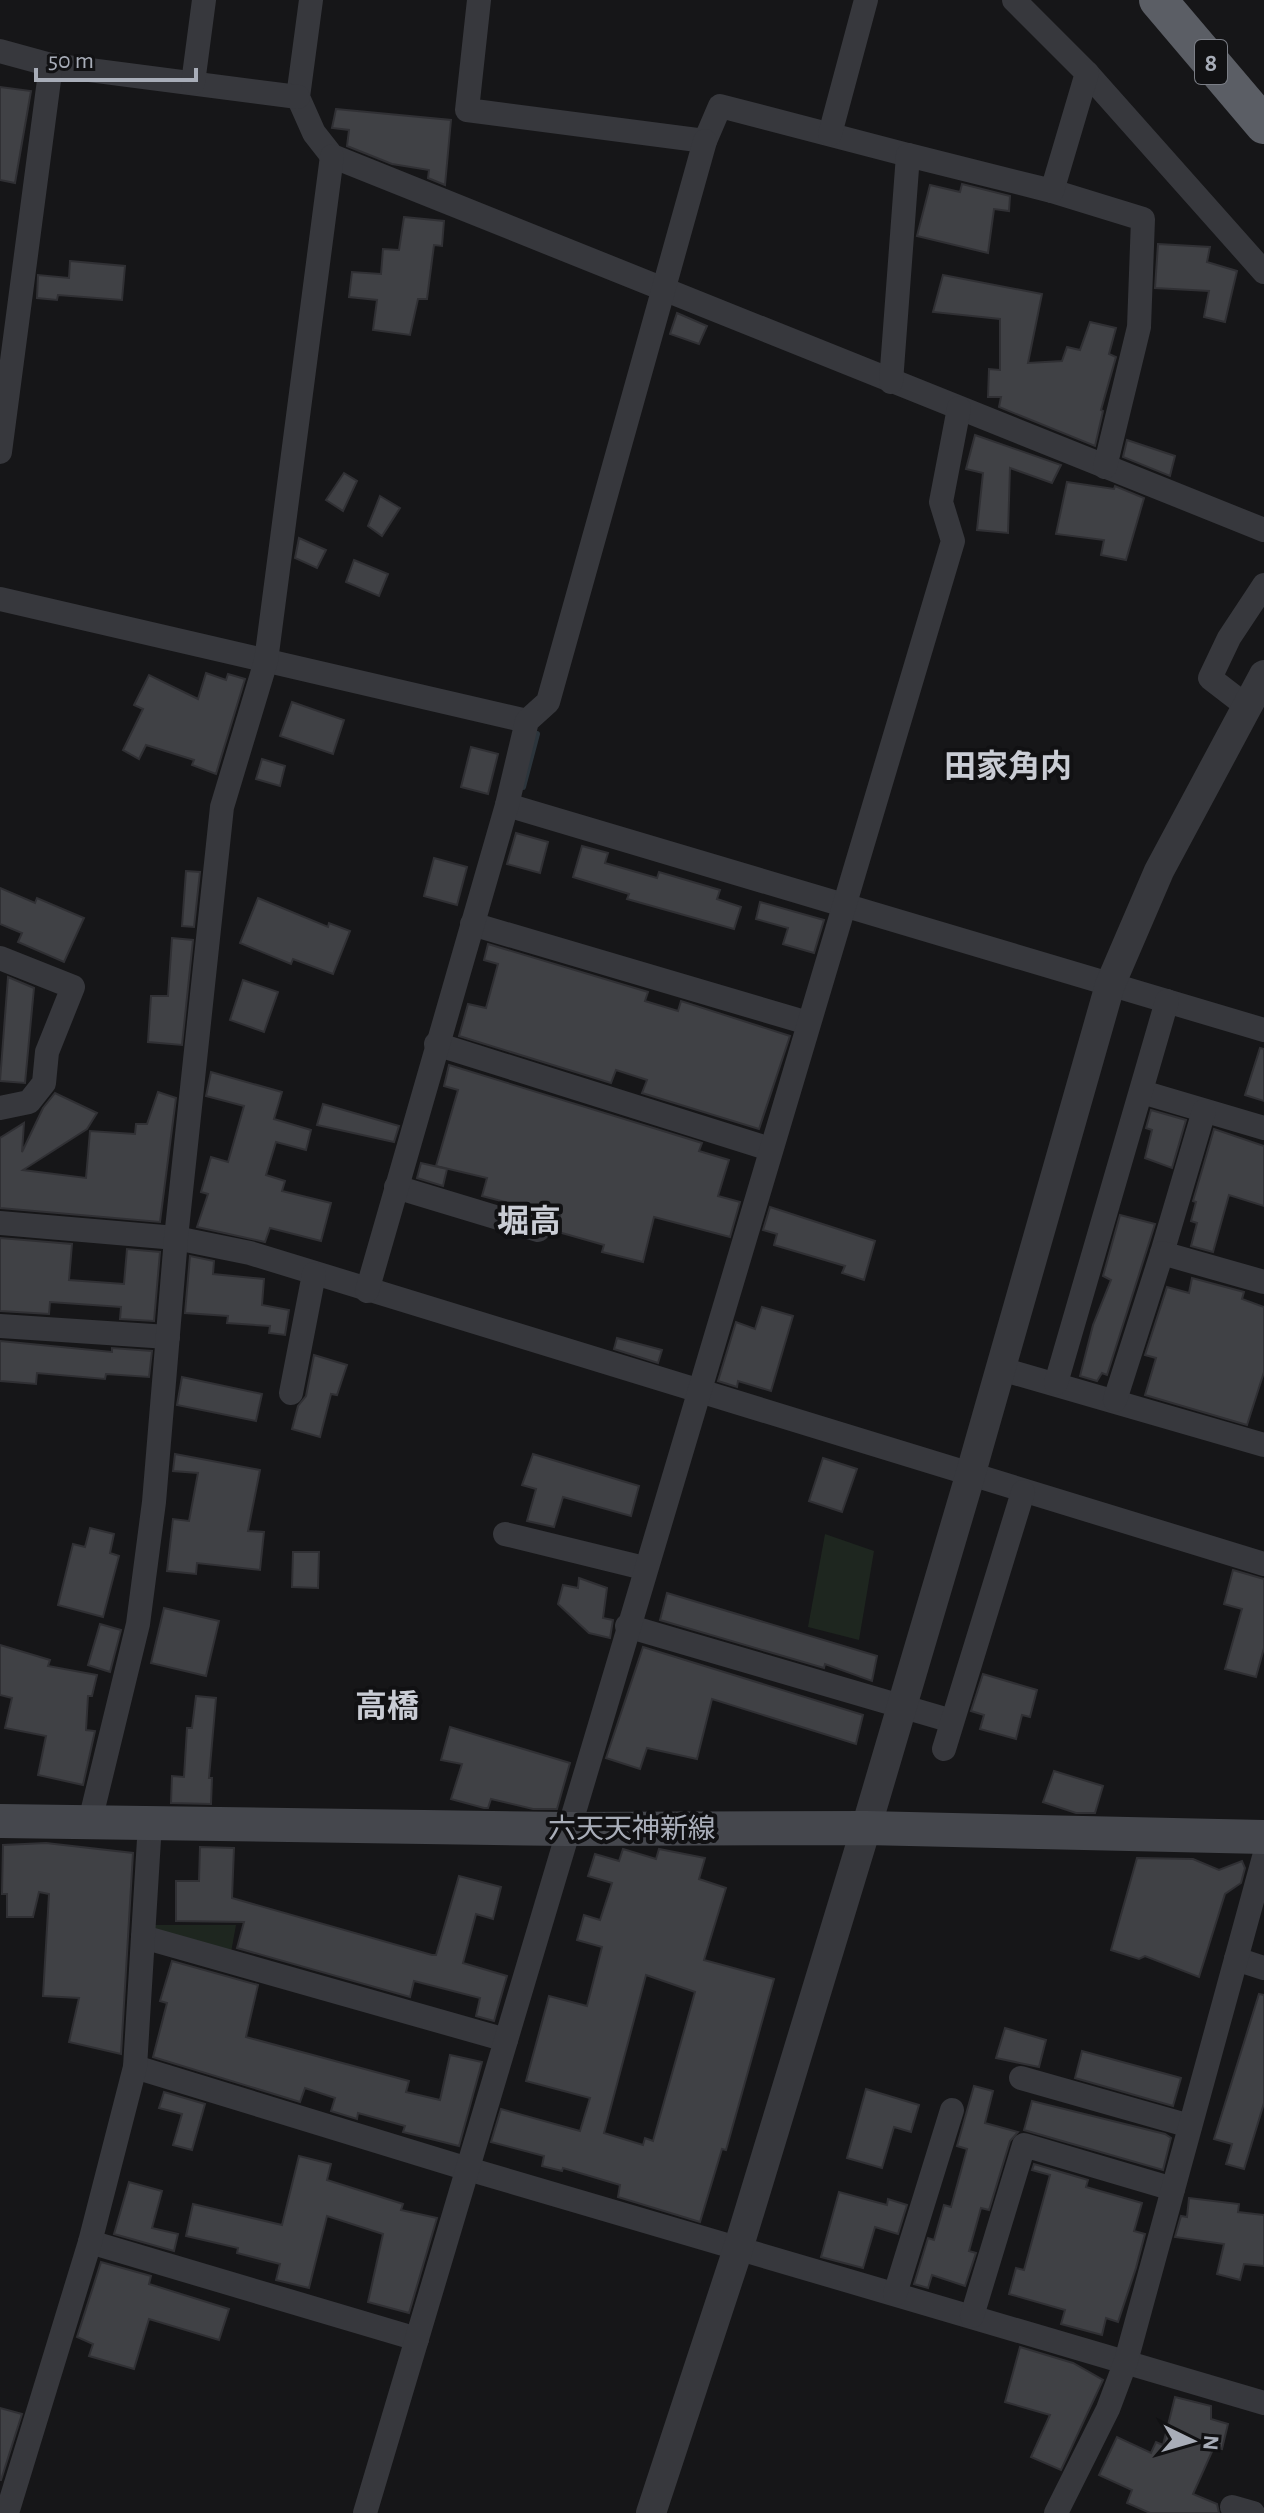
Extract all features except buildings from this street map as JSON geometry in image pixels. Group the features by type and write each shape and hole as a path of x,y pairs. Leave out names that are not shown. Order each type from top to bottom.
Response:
{"highway":[{"name":"8","path":"1158,0 1264,125"}],"main road":[{"name":"六天天神新線","path":"0,1821 567,1829 866,1828 1264,1837"}],"street":[{"path":"193,83 204,0"},
{"path":"311,0 298,97 314,133 332,156 1264,530"},
{"path":"479,0 467,110 705,141"},
{"path":"830,134 866,0"},
{"path":"1014,0 1087,73 1264,272"},
{"path":"0,51 51,65 298,97"},
{"path":"0,452 51,65"},
{"path":"1052,191 1087,73"},
{"path":"367,1291 507,805 527,721 548,702 705,141 720,106 1052,191 1143,219 1139,327 1105,467"},
{"path":"891,382 908,155"},
{"path":"90,1821 138,1624 154,1502 176,1238 222,807 266,661 332,156"},
{"path":"365,2513 696,1391 953,541 941,502 959,408"},
{"path":"1245,705 1210,678 1229,638 1264,585"},
{"path":"0,599 527,721"},
{"path":"651,2513 738,2249 866,1828 1110,985 1159,871 1245,705 1264,675"},
{"path":"507,805 1264,1030"},
{"path":"472,924 808,1023"},
{"path":"0,958 73,987 47,1052 44,1083 29,1102 0,1108"},
{"path":"1056,1383 1167,1001"},
{"path":"436,1044 770,1149"},
{"path":"1142,1092 1264,1128"},
{"path":"1115,1400 1204,1111"},
{"path":"396,1187 538,1230"},
{"path":"0,1223 176,1238 250,1253 1264,1564"},
{"path":"1162,1253 1264,1282"},
{"path":"291,1393 314,1274"},
{"path":"0,1326 168,1337"},
{"path":"1001,1369 1264,1445"},
{"path":"944,1749 1023,1492"},
{"path":"505,1534 644,1568"},
{"path":"627,1626 952,1721"},
{"path":"7,2513 10,2466 90,2242 135,2067 150,1823"},
{"path":"1056,2513 1108,2409 1126,2361 1264,1857"},
{"path":"143,1937 506,2040"},
{"path":"1236,1959 1264,1968"},
{"path":"135,2067 468,2169 1264,2403"},
{"path":"1021,2078 1190,2126"},
{"path":"895,2294 952,2110"},
{"path":"972,2316 1024,2145 1173,2189"},
{"path":"90,2242 417,2339"}],"shaded area":[{"path":"825,1534 874,1551 859,1640 808,1627"},
{"path":"155,1925 236,1925 230,1958 153,1937"}],"waterway":[{"path":"523,787 537,734 531,733"}],"district":[{"name":"田家角内","path":"1008,766"},
{"name":"堀高","path":"529,1221"},
{"name":"高橋","path":"387,1706"}]}
